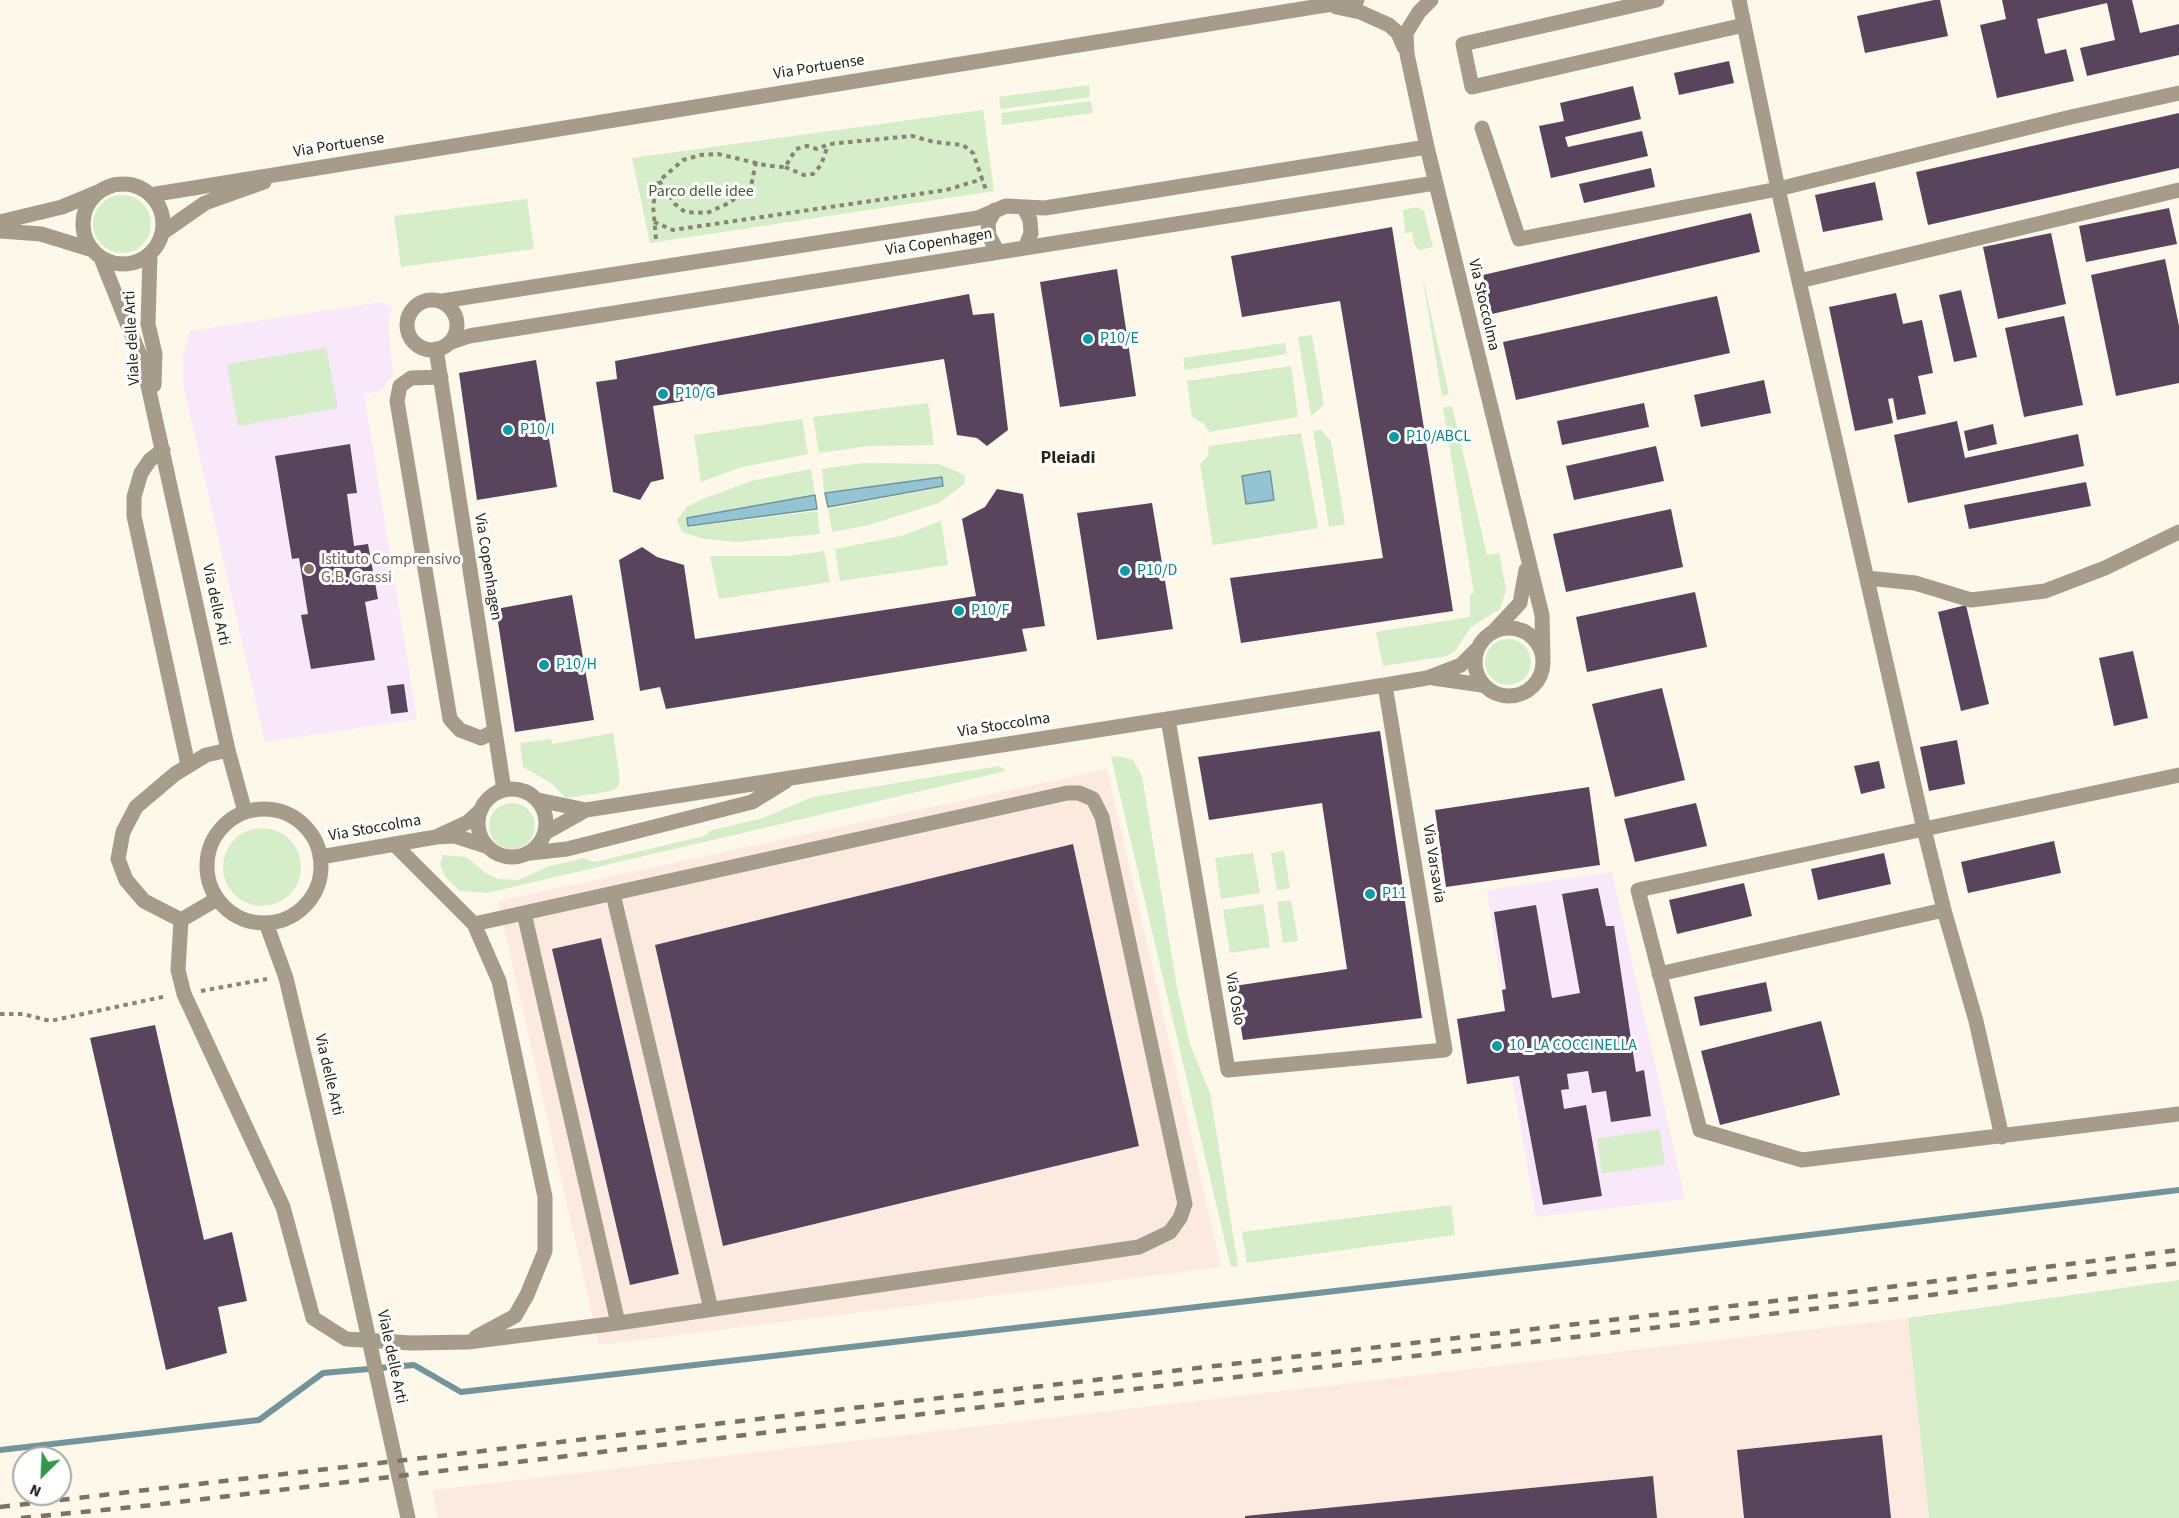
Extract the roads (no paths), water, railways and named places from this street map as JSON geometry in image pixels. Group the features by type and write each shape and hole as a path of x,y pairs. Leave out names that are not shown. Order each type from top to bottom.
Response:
{"street":[{"name":"Via Portuense","path":"150,195 1357,0"},
{"name":"Via Stoccolma","path":"1431,0 1419,12 1406,33 1407,54 1435,183 1527,564 1542,615 1543,658"},
{"path":"1657,0 1463,44 1472,87 1744,25"},
{"path":"1739,0 1778,189 1924,830 1976,1021 2002,1137"},
{"name":"Via Stoccolma","path":"1324,5 1378,18 1398,33 1407,54"},
{"path":"1482,128 1519,239 1778,189 2071,117 2179,93"},
{"name":"Via Copenhagen","path":"442,301 978,218 1006,206 1045,208 1427,147"},
{"name":"Via Portuense","path":"162,233 205,203 286,172"},
{"name":"Via Copenhagen","path":"504,790 441,377 442,346 469,336 1435,183"},
{"path":"0,222 62,207 122,184 133,186 150,195 160,209 162,233 150,255 126,264 112,263 97,254 41,234 0,231"},
{"path":"1799,281 2179,190"},
{"path":"97,254 84,231 83,220 92,199 100,191"},
{"path":"1024,208 1030,220 1031,232 1025,248"},
{"path":"995,210 988,223 989,236 998,252"},
{"name":"Viale delle Arti","path":"97,254 141,355 153,406"},
{"name":"Viale delle Arti","path":"150,255 148,324 155,354 153,406"},
{"path":"442,301 455,316 456,324 442,346 423,348 415,343 407,327 408,318 419,304 442,301"},
{"path":"441,377 411,378 400,386 397,401 450,719 460,730 481,738 495,731"},
{"name":"Via delle Arti","path":"153,406 228,750 245,812"},
{"path":"163,450 150,460 141,473 133,507 135,526 188,765"},
{"path":"1867,578 1915,583 1971,600 2045,591 2105,568 2179,532"},
{"name":"Via Stoccolma","path":"1493,632 1520,603 1527,564"},
{"path":"1503,628 1524,632 1533,638 1543,658 1539,679 1523,694 1501,696 1482,685 1474,668 1477,649 1483,639 1493,632 1503,628"},
{"name":"Via Stoccolma","path":"545,833 586,810 1427,678 1461,664 1477,649"},
{"name":"Via Stoccolma","path":"1427,678 1482,685"},
{"name":"Via Varsavia","path":"1385,685 1445,1050"},
{"name":"Via Oslo","path":"1168,719 1228,1070 1445,1050"},
{"path":"181,920 157,909 139,896 123,875 118,859 123,832 136,807 146,796 188,765 207,755 228,750"},
{"path":"2179,775 1638,890 1700,1130 1802,1160 2179,1114"},
{"path":"531,853 540,845 545,833 546,819 538,800 527,792 504,790 488,799 480,810 479,832 486,846 497,855 508,858 567,849 752,802 791,778"},
{"path":"181,920 178,970 184,994 283,1207 313,1318 346,1339 412,1343 468,1342 618,1323 1139,1247 1170,1232 1180,1218 1185,1204 1102,817 1093,800 1079,793 1067,793 474,924"},
{"name":"Via Stoccolma","path":"538,800 586,810"},
{"path":"261,809 278,810 293,817 306,827 315,841 320,857 320,876 313,894 301,909 285,918 266,922 239,917 217,899 210,883 207,866 209,848 217,833 230,820 245,812 261,809"},
{"name":"Via Stoccolma","path":"436,837 468,822 480,810"},
{"name":"Via Stoccolma","path":"320,857 436,837 454,836 486,846"},
{"path":"394,844 474,924 499,981 545,1197 545,1251 527,1295 514,1316 468,1342"},
{"path":"613,894 711,1309"},
{"path":"181,920 217,899"},
{"path":"1659,974 1944,910"},
{"path":"524,913 618,1323"},
{"name":"Via delle Arti","path":"266,922 286,978 339,1203"},
{"name":"Viale delle Arti","path":"339,1203 408,1518"}],"water":[{"path":"1270,471 1274,500 1246,504 1242,476"},
{"path":"942,477 943,486 828,507 825,493"},
{"path":"815,495 817,509 688,526 687,518"}],"waterway":[{"path":"0,1450 259,1420 323,1373 414,1365 461,1392 1612,1259 2179,1190"}],"railway":[{"path":"0,1507 1835,1294 2179,1250"},
{"path":"21,1518 153,1505 1931,1295 2179,1263"}],"place":[{"name":"P10/E","path":"1088,339"},
{"name":"P10/G","path":"663,394"},
{"name":"P10/I","path":"508,430"},
{"name":"P10/ABCL","path":"1394,437"},
{"name":"Istituto Comprensivo G.B. Grassi","path":"309,569"},
{"name":"P10/D","path":"1125,571"},
{"name":"P10/F","path":"959,611"},
{"name":"P10/H","path":"544,665"},
{"name":"P11","path":"1370,894"},
{"name":"10_LA COCCINELLA","path":"1497,1046"}],"district":[{"name":"Pleiadi","path":"1068,459"}],"park label":[{"name":"Parco delle idee","path":"701,192"}]}
